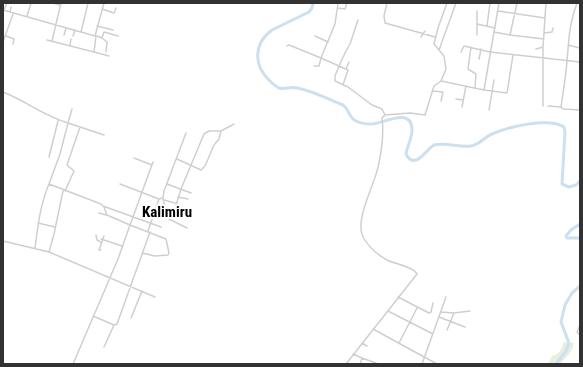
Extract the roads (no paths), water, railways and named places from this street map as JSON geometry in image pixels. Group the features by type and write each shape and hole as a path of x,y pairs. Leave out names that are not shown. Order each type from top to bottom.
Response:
{"street":[{"path":"7,3 4,10 13,14 56,24 102,38 107,42 106,52"},
{"path":"26,17 31,3"},
{"path":"52,41 60,4 53,3"},
{"path":"81,32 88,3"},
{"path":"94,52 97,26 104,3"},
{"path":"314,66 319,66 335,24 338,3"},
{"path":"338,8 346,9 347,3"},
{"path":"387,3 384,16 385,22 435,37"},
{"path":"385,115 412,112 425,115 436,84 441,80 446,69 446,62 443,54 434,45 435,37 447,3"},
{"path":"439,50 456,3"},
{"path":"487,26 490,3"},
{"path":"484,90 500,3"},
{"path":"510,35 517,3"},
{"path":"543,106 543,47 546,3"},
{"path":"561,107 570,24 577,3"},
{"path":"10,12 11,7"},
{"path":"102,9 114,13 116,8"},
{"path":"477,11 477,35"},
{"path":"498,11 545,18"},
{"path":"3,42 13,14"},
{"path":"358,20 350,44 338,66 334,80 350,88 372,105 382,110 385,115"},
{"path":"477,24 495,28"},
{"path":"97,26 113,30"},
{"path":"64,35 66,28"},
{"path":"544,33 552,32 553,28"},
{"path":"73,36 75,30"},
{"path":"421,37 424,34 424,30"},
{"path":"102,38 104,32 118,36"},
{"path":"494,32 544,39"},
{"path":"6,36 14,38 13,44"},
{"path":"315,36 328,42"},
{"path":"70,45 72,39"},
{"path":"47,40 109,56"},
{"path":"287,46 289,45 346,69"},
{"path":"568,45 580,48"},
{"path":"461,52 463,46 490,52 580,62"},
{"path":"471,47 468,69 476,74 475,87"},
{"path":"536,48 543,47"},
{"path":"479,59 481,49"},
{"path":"441,80 506,94 513,55"},
{"path":"343,85 348,72 346,69 349,62"},
{"path":"489,110 494,80"},
{"path":"462,107 466,86"},
{"path":"433,91 443,92 441,101"},
{"path":"3,92 46,116 104,135"},
{"path":"456,99 463,100"},
{"path":"548,106 580,110"},
{"path":"35,248 43,197 60,154 72,109"},
{"path":"346,364 417,272 388,260 375,251 363,236 361,225 362,218 379,164 383,126 382,118 385,115"},
{"path":"49,157 58,121"},
{"path":"169,219 173,215 175,204 190,165 205,133 221,131 234,124"},
{"path":"49,252 64,191 74,171 67,165 80,127"},
{"path":"177,159 198,170 202,169 214,145 219,140 221,131"},
{"path":"186,133 164,191 163,199 167,218 187,228"},
{"path":"72,364 123,246 152,164 134,158"},
{"path":"49,184 161,227"},
{"path":"120,184 175,204"},
{"path":"167,184 191,193"},
{"path":"178,197 188,200"},
{"path":"104,347 114,325 116,324 131,286 159,199"},
{"path":"103,206 107,215"},
{"path":"99,213 149,231 166,239 169,253 166,255 156,256 142,253"},
{"path":"38,223 55,227"},
{"path":"96,235 97,240 102,242"},
{"path":"101,250 99,250 104,236"},
{"path":"102,239 123,246"},
{"path":"3,241 49,252 155,297"},
{"path":"131,318 142,291"},
{"path":"398,297 417,308 430,313 433,303"},
{"path":"422,364 446,297"},
{"path":"399,343 417,308"},
{"path":"388,311 433,334"},
{"path":"441,312 454,313 470,311"},
{"path":"447,330 454,313"},
{"path":"93,316 114,325"},
{"path":"439,317 466,327"},
{"path":"580,324 577,332 580,335"},
{"path":"373,329 437,364"},
{"path":"362,343 367,346"},
{"path":"353,354 376,363"},
{"path":"360,364 362,358"}],"waterway":[{"path":"313,3 309,12 272,30 262,41 258,54 260,68 276,86 279,88 303,89 343,105 347,109 350,116 354,120 361,123 371,124 396,118 407,119 411,123 412,130 406,154 413,160 417,160 434,145 444,144 471,146 477,144 492,134 518,126 538,123 557,124 564,127 565,132 562,184 569,187 576,185 580,181"},
{"path":"580,224 571,230 566,236 567,238 580,238"},
{"path":"556,364 566,351 569,343 561,322 565,305 572,293 580,286"}],"district":[{"name":"Kalimiru","path":"167,212"}]}
